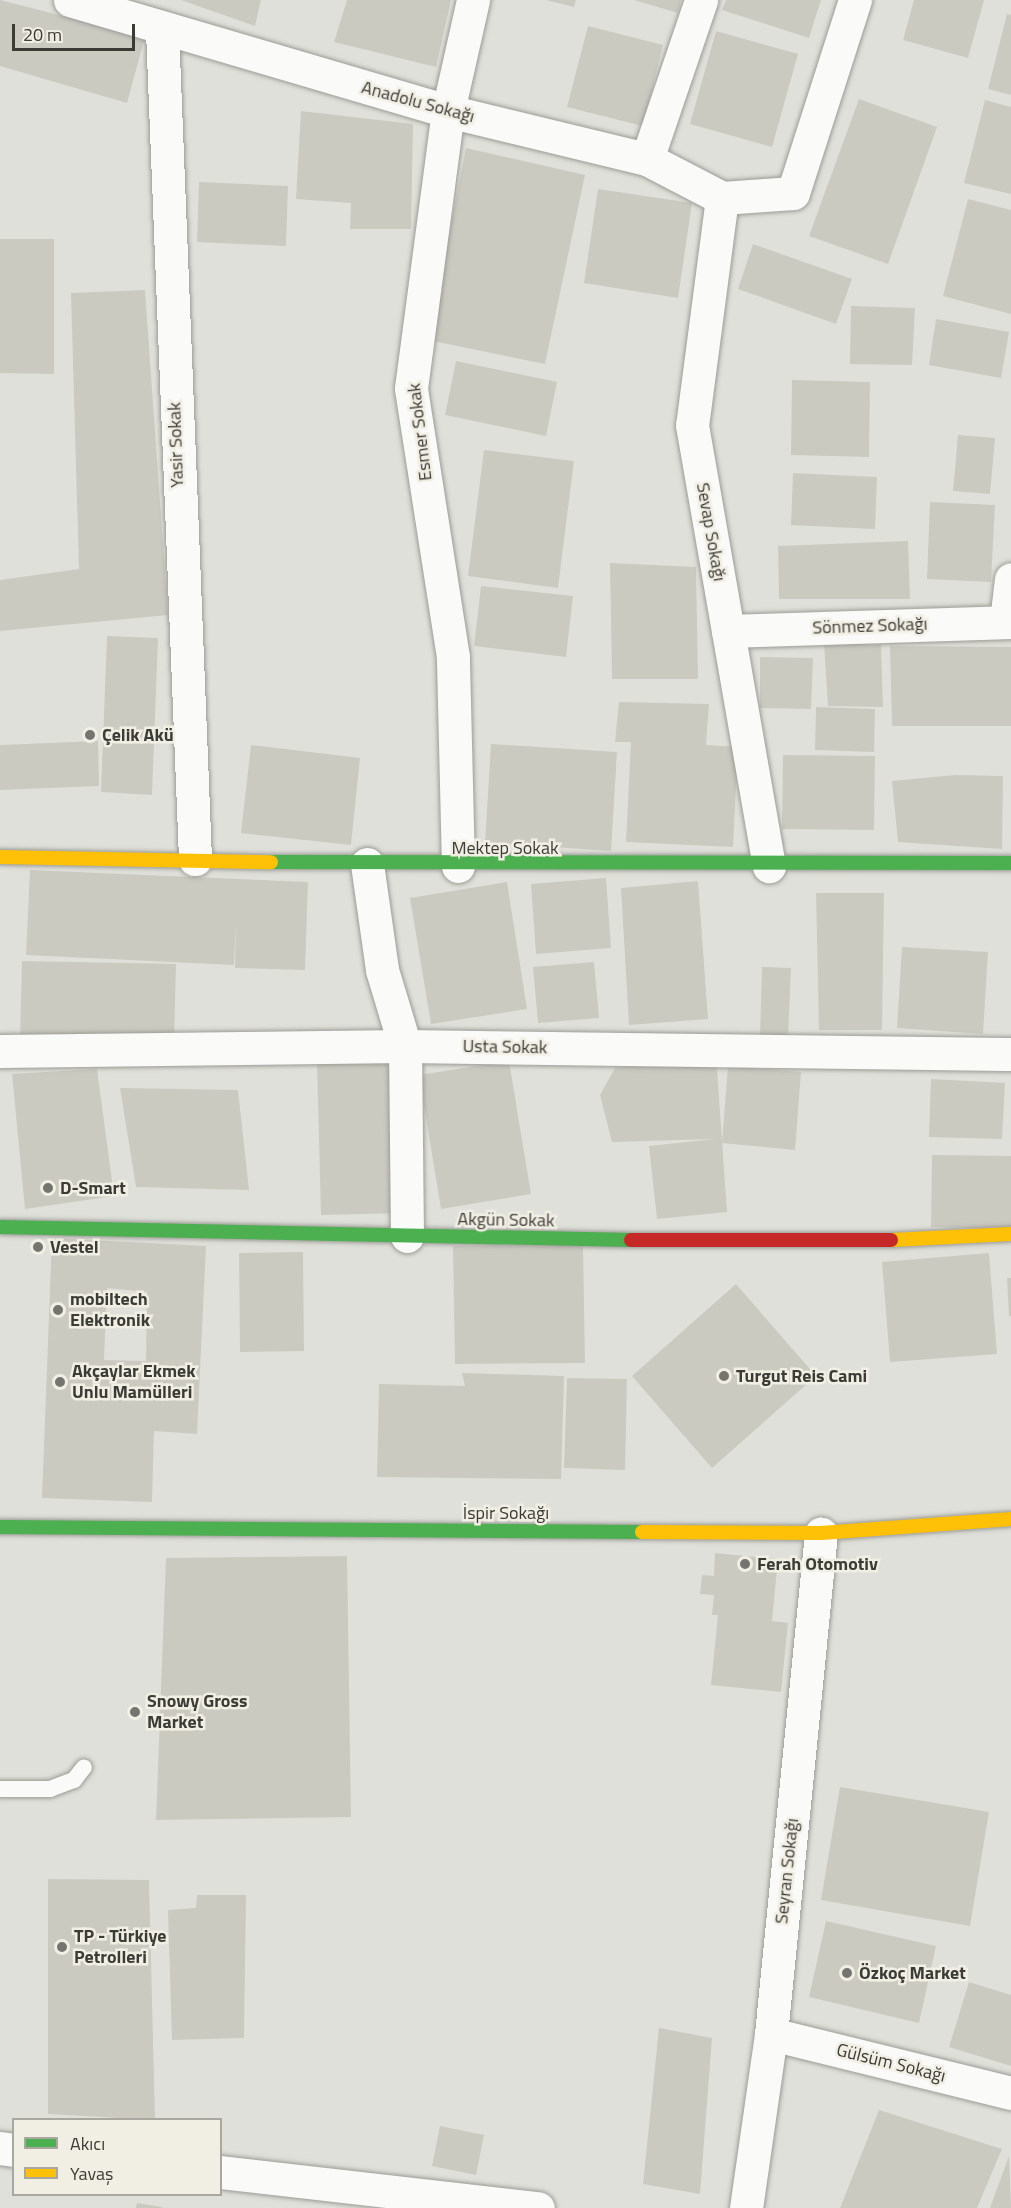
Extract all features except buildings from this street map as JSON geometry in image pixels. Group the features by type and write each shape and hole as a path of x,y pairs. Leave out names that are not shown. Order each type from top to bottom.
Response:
{"street":[{"name":"Anadolu Sokağı","path":"70,0 162,30 448,111 647,159 722,198 763,197 793,193 855,0"},
{"name":"Esmer Sokak","path":"458,866 453,657 411,388 448,111 473,0"},
{"path":"647,159 701,0"},
{"name":"Yasir Sokak","path":"162,30 195,859"},
{"name":"Sevap Sokağı","path":"722,198 692,425 769,866"},
{"path":"1009,622 1011,579"},
{"name":"Sönmez Sokağı","path":"728,631 1009,622"},
{"name":"Mektep Sokak","path":"0,856 458,866 769,866 1011,862"},
{"path":"368,864 382,970 405,1046 407,1236"},
{"name":"Usta Sokak","path":"0,1052 405,1046 1011,1054"},
{"name":"Akgün Sokak","path":"0,1227 814,1244 1011,1234"},
{"name":"İspir Sokağı","path":"0,1527 822,1533 1011,1519"},
{"name":"Seyran Sokağı","path":"746,2208 771,2034 822,1533"},
{"name":"Gülsüm Sokağı","path":"771,2034 1011,2093"},
{"path":"222,2172 538,2208"}],"lane":[{"path":"0,1789 50,1789 74,1780 84,1767"}],"traffic: fast":[{"path":"271,862 1011,863"},
{"path":"0,1227 631,1240"},
{"path":"0,1527 642,1532"}],"traffic: slow":[{"path":"0,857 271,862"},
{"path":"891,1240 1011,1234"},
{"path":"642,1532 821,1533 1011,1519"}],"traffic: jam":[{"path":"631,1240 891,1240"}],"place":[{"name":"Çelik Akü","path":"90,735"},
{"name":"D-Smart","path":"48,1188"},
{"name":"Vestel","path":"38,1247"},
{"name":"mobiltech Elektronik","path":"58,1310"},
{"name":"Turgut Reis Cami","path":"724,1376"},
{"name":"Akçaylar Ekmek Unlu Mamülleri","path":"60,1382"},
{"name":"Ferah Otomotiv","path":"745,1564"},
{"name":"Snowy Gross Market","path":"135,1712"},
{"name":"TP - Türkiye Petrolleri","path":"62,1947"},
{"name":"Özkoç Market","path":"847,1973"}]}
